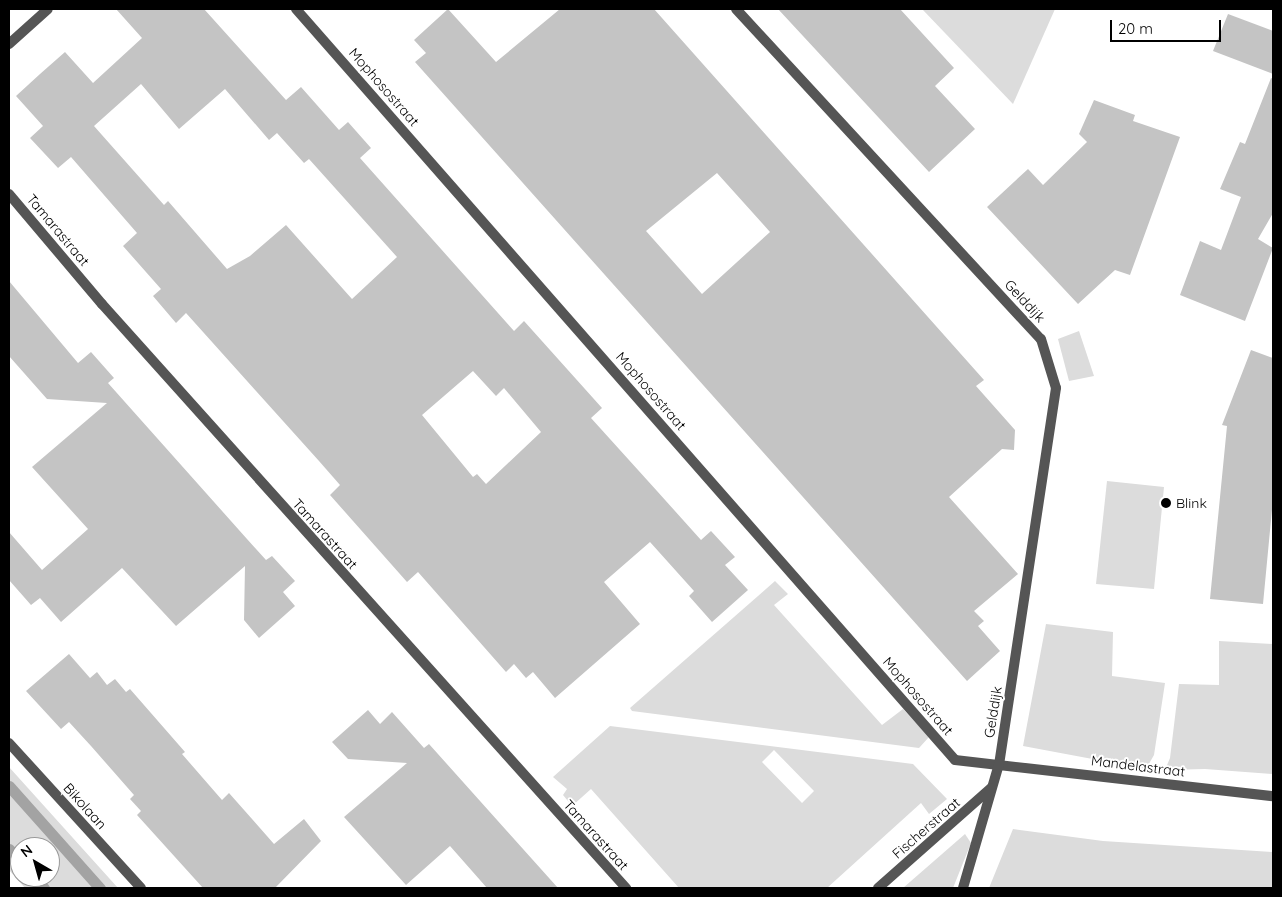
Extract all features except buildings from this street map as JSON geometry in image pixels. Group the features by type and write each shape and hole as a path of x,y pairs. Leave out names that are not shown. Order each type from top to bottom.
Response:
{"street":[{"path":"9,44 48,9"},
{"name":"Mophosostraat","path":"296,9 956,760 999,764"},
{"name":"Gelddijk","path":"736,9 1041,339 1056,388 999,764 963,888"},
{"name":"Tamarastraat","path":"9,194 102,304 626,888"},
{"name":"Bikolaan","path":"9,743 141,888"},
{"name":"Mandelastraat","path":"999,764 1273,796"},
{"name":"Fischerstraat","path":"878,888 992,788"}],"shaded area":[{"path":"922,9 1055,9 1013,104"},
{"path":"1079,331 1094,376 1069,381 1058,339"},
{"path":"1107,481 1164,487 1154,589 1096,584"},
{"path":"775,581 788,594 774,605 882,725 903,709 929,737 919,748 632,711 630,708"},
{"path":"1046,624 1113,632 1112,676 1165,683 1154,755 1146,769 1023,746"},
{"path":"1219,641 1273,644 1273,774 1205,769 1165,770 1170,758 1179,684 1219,685"},
{"path":"610,726 913,764 947,799 929,814 921,803 827,888 679,888 591,789 572,806 563,795 567,789 553,777","holes":["774,750 814,791 802,803 762,762"]},
{"path":"9,767 118,888 25,888 60,887 60,837 10,837 10,871"},
{"path":"1013,829 1103,841 1273,852 1273,888 989,888"},
{"path":"965,834 971,843 953,888 903,888"}],"waterway":[{"path":"9,786 100,888"}],"place":[{"name":"Blink","path":"1166,503"}]}
